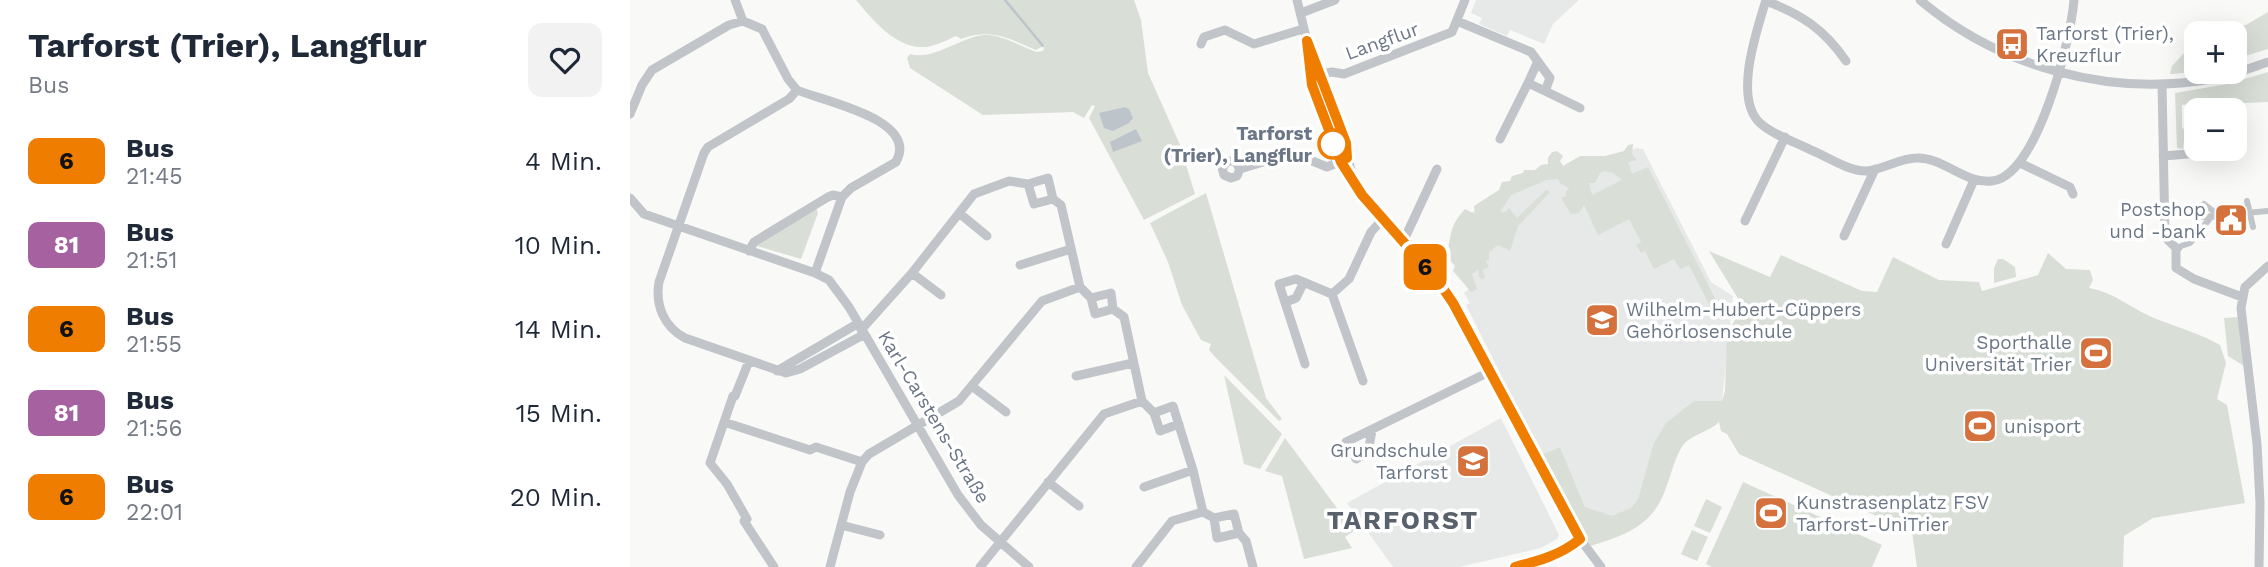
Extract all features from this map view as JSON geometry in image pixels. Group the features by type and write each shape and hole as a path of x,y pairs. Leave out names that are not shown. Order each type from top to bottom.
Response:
{"street":[{"path":"735,0 743,21"},
{"path":"1297,0 1332,143 1362,195 1449,297 1580,539 1601,567"},
{"path":"1301,13 1335,0"},
{"path":"1465,0 1457,21 1531,52 1550,78 1545,91"},
{"path":"1846,61 1809,21 1766,0 1751,57 1748,90 1752,110 1759,122 1852,168 1875,169 1905,159 1922,158 1974,180 1997,180 2011,173 2020,163 2040,127 2058,71 2074,0"},
{"path":"1920,0 1977,40 2007,54 2058,71 2108,81 2162,84 2213,79 2268,62"},
{"path":"630,114 642,85 652,70 729,24 743,21 762,29 788,79 797,90 879,119 888,126 897,141 900,155 896,162 851,188 842,197 815,273 644,214 630,198"},
{"name":"Langflur","path":"1315,75 1332,72 1344,74 1407,51 1452,33 1457,21"},
{"path":"1201,44 1204,37 1225,30 1254,44 1303,29"},
{"path":"1500,139 1538,61"},
{"path":"1528,83 1580,108"},
{"path":"2162,84 2165,237 2177,251"},
{"path":"797,90 789,99 708,147 704,153 658,287 662,313 674,333 777,371 786,373 800,369 860,330 912,273 974,194 1009,181 1028,184 1048,178 1053,199 1061,205 1080,287 1091,298 1095,314 1113,309"},
{"path":"1745,221 1785,137"},
{"path":"1240,169 1293,153 1327,167 1344,160"},
{"path":"2164,156 2184,154"},
{"path":"2020,163 2070,187 2073,194"},
{"path":"1403,242 1437,169"},
{"path":"1844,236 1875,169"},
{"path":"1946,244 1974,180"},
{"path":"1028,184 1034,204 1053,199"},
{"path":"749,251 754,242 828,197 842,197"},
{"path":"2247,201 2253,227"},
{"path":"2204,204 2213,211 2177,251 2176,268 2182,273 2242,297"},
{"path":"2209,217 2268,211"},
{"path":"959,213 987,236"},
{"path":"1332,294 1349,279 1371,232 1383,219"},
{"path":"1020,265 1071,249"},
{"path":"2259,567 2259,473 2242,297 2251,279 2268,266"},
{"name":"Karl-Carstens-Straße","path":"815,273 829,280 849,307 916,426 964,504 999,543 1029,567"},
{"path":"912,273 941,295"},
{"path":"1305,364 1279,284 1296,279 1332,294 1363,382"},
{"path":"1286,302 1296,299 1304,282"},
{"path":"830,567 862,462 869,454 959,401 1042,301 1080,287"},
{"path":"1091,298 1111,293 1113,309 1124,317 1142,401 1154,413 1160,431 1179,424"},
{"path":"749,361 710,463 727,484 747,519 744,521 774,567"},
{"path":"1076,376 1133,363"},
{"path":"1372,431 1491,371"},
{"path":"972,387 1006,412"},
{"path":"980,567 1104,414 1142,401"},
{"path":"1154,413 1173,406 1203,512"},
{"path":"724,422 810,450 816,447 862,462"},
{"path":"1144,487 1193,470"},
{"path":"1048,482 1079,506"},
{"path":"1136,567 1172,521 1203,512 1214,518 1234,514 1239,533 1246,541 1253,567"},
{"path":"1214,518 1217,538 1239,533"},
{"path":"841,525 880,536"},
{"path":"1514,567 1541,561 1569,548 1580,539"}],"shaded area":[{"path":"856,0 1134,0 1141,20 1148,73 1185,156 1195,194 1144,220 1089,118 1095,106 1092,105 1084,118 1073,112 983,115 910,68 907,58 910,54 938,52 984,35 1005,39 1037,52 1043,51 1045,45 1036,50 999,36 991,34 982,34 961,39 956,36 932,46 914,46 894,38 869,16"},
{"path":"1476,0 1579,0 1553,24 1544,44 1510,30 1507,36 1479,24 1482,18 1471,13"},
{"path":"2268,12 2268,49 2247,55 2247,24"},
{"path":"2184,53 2184,73 2170,74 2172,66"},
{"path":"2268,72 2268,102 2247,103 2247,98 2184,98 2183,149 2177,148 2175,93 2228,84 2247,84 2247,78"},
{"path":"1125,107 1133,118 1129,123 1113,131 1104,128 1099,113"},
{"path":"1136,129 1142,141 1113,152 1110,142"},
{"path":"1633,144 1632,154 1637,160 1628,162 1632,174 1648,167 1724,316 1717,320 1689,265 1680,269 1674,259 1654,269 1645,251 1641,253 1636,245 1641,242 1629,219 1598,235 1584,205 1579,213 1571,214 1561,198 1566,196 1569,188 1558,179 1547,180 1511,195 1500,212 1509,208 1517,218 1546,190 1550,192 1518,226 1510,251 1498,245 1489,252 1489,260 1486,261 1489,267 1482,270 1485,277 1479,277 1479,269 1472,274 1477,289 1471,292 1453,271 1455,266 1446,256 1456,221 1465,209 1475,214 1474,206 1499,190 1502,182 1510,181 1512,176 1523,173 1524,170 1535,170 1548,164 1552,152 1557,151 1563,156 1560,161 1563,166 1580,156 1605,156 1624,151 1628,145","holes":["1604,171 1613,173 1622,180 1592,195 1589,183 1595,183"]},
{"name":"Wilhelm-Hubert-Cüppers Gehörlosenschule","path":"1636,148 1643,149 1711,282 1733,296 1722,401 1694,401 1653,445 1638,499 1631,508 1612,517 1585,507 1560,447 1541,455 1466,305 1470,303 1464,293 1470,288 1462,220 1518,179 1579,172"},
{"path":"1206,193 1266,398 1282,419 1279,421 1209,350 1211,344 1201,340 1182,305 1168,262 1150,223"},
{"path":"816,208 818,213 801,259 757,246 757,243"},
{"name":"unisport","path":"1709,251 1770,277 1781,255 1862,291 1877,292 1893,257 1939,280 1979,282 1982,291 2038,275 2048,253 2066,269 2090,270 2093,280 2089,288 2107,293 2154,318 2220,345 2226,363 2217,399 2227,405 2245,503 2153,518 2124,536 2123,567 1917,567 1912,532 1739,454 1727,434 1721,431 1719,422 1683,445 1661,499 1647,519 1627,532 1591,546 1541,455 1560,447 1585,507 1612,516 1631,508 1638,499 1653,445 1666,423 1694,401 1722,401 1725,391 1727,336 1742,305"},
{"path":"1998,259 2003,259 2015,267 2016,277 1994,283 1994,268"},
{"path":"2239,317 2244,366 2228,356 2224,318"},
{"path":"1224,375 1282,434 1260,469 1244,464"},
{"name":"Grundschule Tarforst","path":"1501,418 1559,535 1557,539 1541,548 1459,567 1393,567 1347,503"},
{"path":"1285,438 1354,531 1345,537 1352,548 1304,559 1282,476 1265,471"},
{"name":"Kunstrasenplatz FSV Tarforst-UniTrier","path":"1743,482 1882,545 1872,567 1712,567 1706,564"},
{"path":"1706,499 1722,507 1710,533 1694,526"},
{"path":"1692,530 1708,537 1697,561 1681,554"}],"waterway":[{"path":"1005,0 1043,46"}],"bus line":[{"name":"6","path":"1347,158 1346,143 1307,41 1312,85 1341,162 1362,195 1438,281 1453,303 1580,539 1569,548 1541,561 1515,567"}],"place":[{"name":"Tarforst (Trier), Kreuzflur","path":"2012,44"},
{"name":"Tarforst (Trier), Langflur","path":"1333,144"},
{"name":"Postshop und -bank","path":"2231,220"},
{"name":"Wilhelm-Hubert-Cüppers Gehörlosenschule","path":"1602,320"},
{"name":"Sporthalle Universität Trier","path":"2096,353"},
{"name":"unisport","path":"1980,426"},
{"name":"Grundschule Tarforst","path":"1473,461"},
{"name":"Kunstrasenplatz FSV Tarforst-UniTrier","path":"1771,513"}],"district":[{"name":"TARFORST","path":"1403,520"}]}
